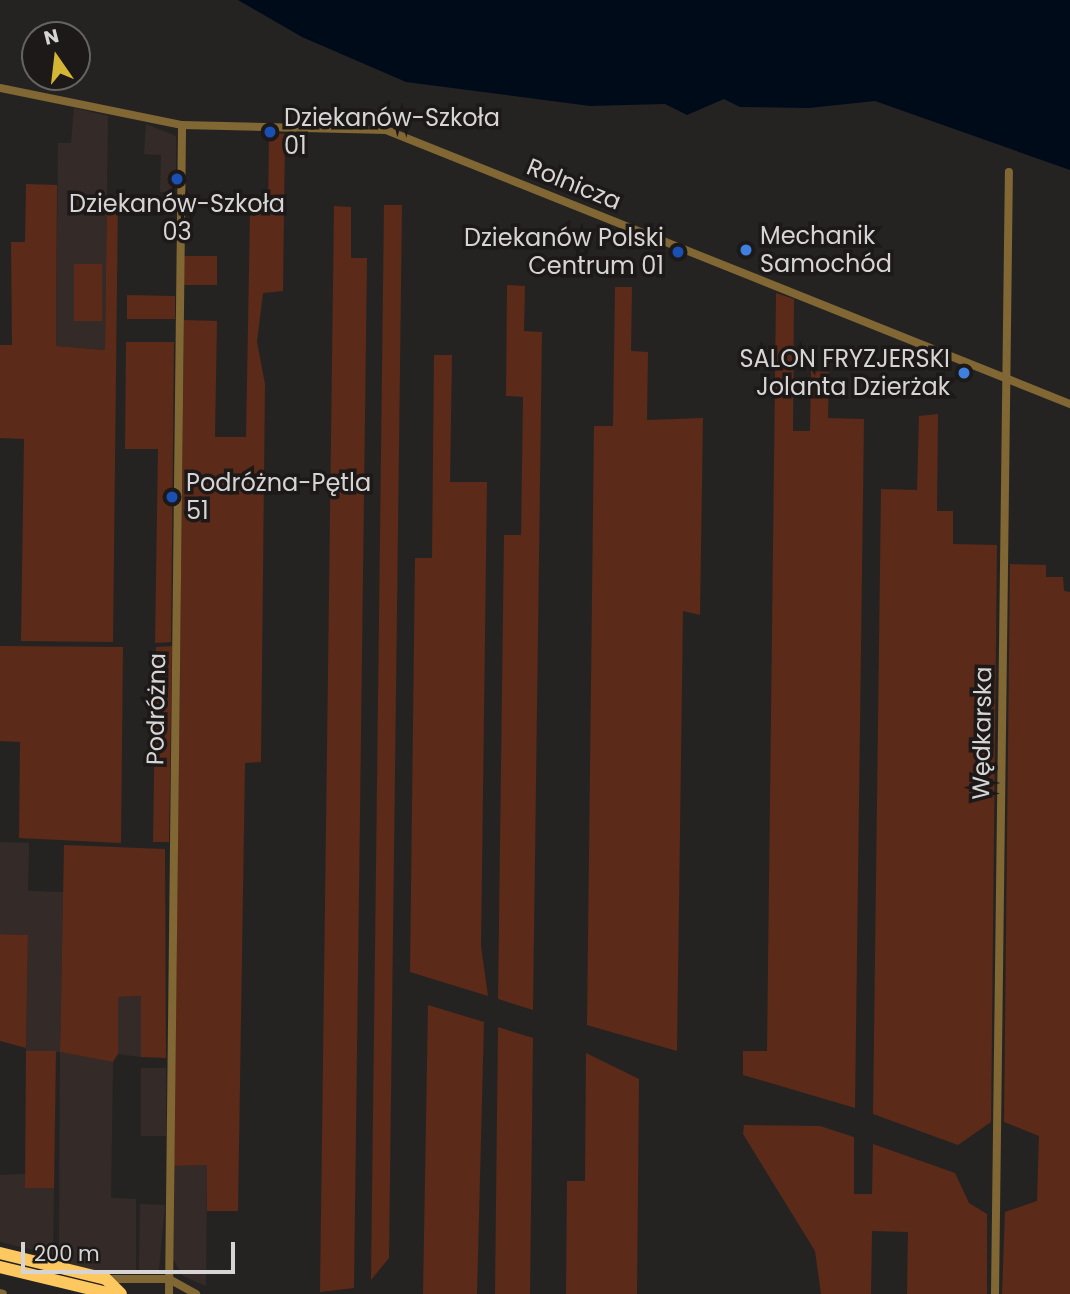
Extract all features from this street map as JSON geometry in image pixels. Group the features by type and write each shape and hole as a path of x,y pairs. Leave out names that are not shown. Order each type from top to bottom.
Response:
{"highway":[{"path":"0,1252 106,1279 121,1294"},
{"path":"0,1267 89,1291 112,1294"}],"street":[{"name":"Rolnicza","path":"0,88 182,125 386,130 1070,404"},
{"name":"Podróżna","path":"169,1294 182,125"},
{"name":"Wędkarska","path":"995,1294 1009,172"},
{"path":"106,1279 169,1279 196,1294"}],"shaded area":[{"path":"74,108 108,116 105,350 56,346 58,143 71,143"},
{"path":"146,124 176,136 176,192 160,192 161,155 144,154"},
{"path":"269,133 285,134 283,291 263,293 257,342 265,384 261,762 245,763 238,1211 207,1211 207,1165 174,1166 184,320 217,321 215,437 246,437 250,214 268,214"},
{"path":"26,184 57,185 56,346 105,350 107,195 118,195 113,642 21,641 24,439 0,438 0,345 12,345 11,242 25,242"},
{"path":"384,205 402,205 389,1258 371,1280"},
{"path":"334,206 351,207 351,258 367,258 354,1288 320,1292"},
{"path":"184,256 217,256 217,285 184,285"},
{"path":"74,264 102,264 102,321 74,321"},
{"path":"507,285 525,286 524,331 542,332 533,1010 498,999 504,535 521,535 523,397 506,396"},
{"path":"615,287 632,287 631,351 648,352 647,420 703,418 700,615 683,611 677,1051 587,1025 594,426 613,426"},
{"path":"776,293 794,299 793,431 810,431 811,371 829,372 828,418 864,419 855,1108 743,1075 743,1051 767,1051"},
{"path":"127,295 175,296 175,319 127,319"},
{"path":"126,342 174,342 171,642 155,643 158,449 125,449"},
{"path":"434,355 452,355 450,482 487,482 481,946 488,996 410,972 415,558 432,558"},
{"path":"938,414 937,511 953,511 953,544 997,545 991,1122 958,1145 873,1114 881,489 917,490 919,416"},
{"path":"1010,564 1046,565 1046,577 1063,577 1064,591 1070,592 1070,1294 1002,1294 1005,1212 1037,1201 1039,1136 1004,1122"},
{"path":"0,646 123,647 121,843 19,838 20,742 0,741"},
{"path":"172,646 169,842 153,842 156,647"},
{"path":"0,842 29,843 28,891 63,892 60,1052 26,1051 28,935 0,934"},
{"path":"64,845 165,849 166,1058 141,1057 141,996 118,997 118,1054 113,1062 60,1052"},
{"path":"0,934 28,935 26,1048 0,1041"},
{"path":"142,996 141,1057 118,1054 118,997"},
{"path":"428,1005 484,1022 477,1294 423,1294"},
{"path":"498,1027 533,1038 530,1294 495,1294"},
{"path":"26,1051 56,1051 54,1188 25,1188"},
{"path":"60,1052 113,1062 111,1198 136,1199 136,1272 111,1274 61,1262"},
{"path":"586,1053 639,1079 637,1294 566,1294 567,1181 585,1181"},
{"path":"141,1068 166,1068 166,1136 141,1136"},
{"path":"744,1125 820,1126 854,1137 854,1194 872,1194 873,1144 955,1173 969,1203 987,1214 987,1294 907,1294 908,1232 872,1231 871,1294 821,1294 815,1251 743,1134"},
{"path":"207,1165 206,1286 183,1276 173,1259 174,1166"},
{"path":"25,1174 25,1188 54,1188 53,1255 0,1242 0,1175"},
{"path":"140,1204 165,1205 159,1270 139,1271"}],"water":[{"path":"238,0 1070,0 1070,170 875,101 809,108 740,107 724,99 687,115 665,104 590,106 406,82 302,37"}],"place":[{"name":"Dziekanów-Szkoła 01","path":"270,132"},
{"name":"Dziekanów-Szkoła 03","path":"177,179"},
{"name":"Mechanik Samochód","path":"746,250"},
{"name":"Dziekanów Polski Centrum 01","path":"678,252"},
{"name":"SALON FRYZJERSKI Jolanta Dzierżak","path":"964,373"},
{"name":"Podróżna-Pętla 51","path":"172,497"}]}
